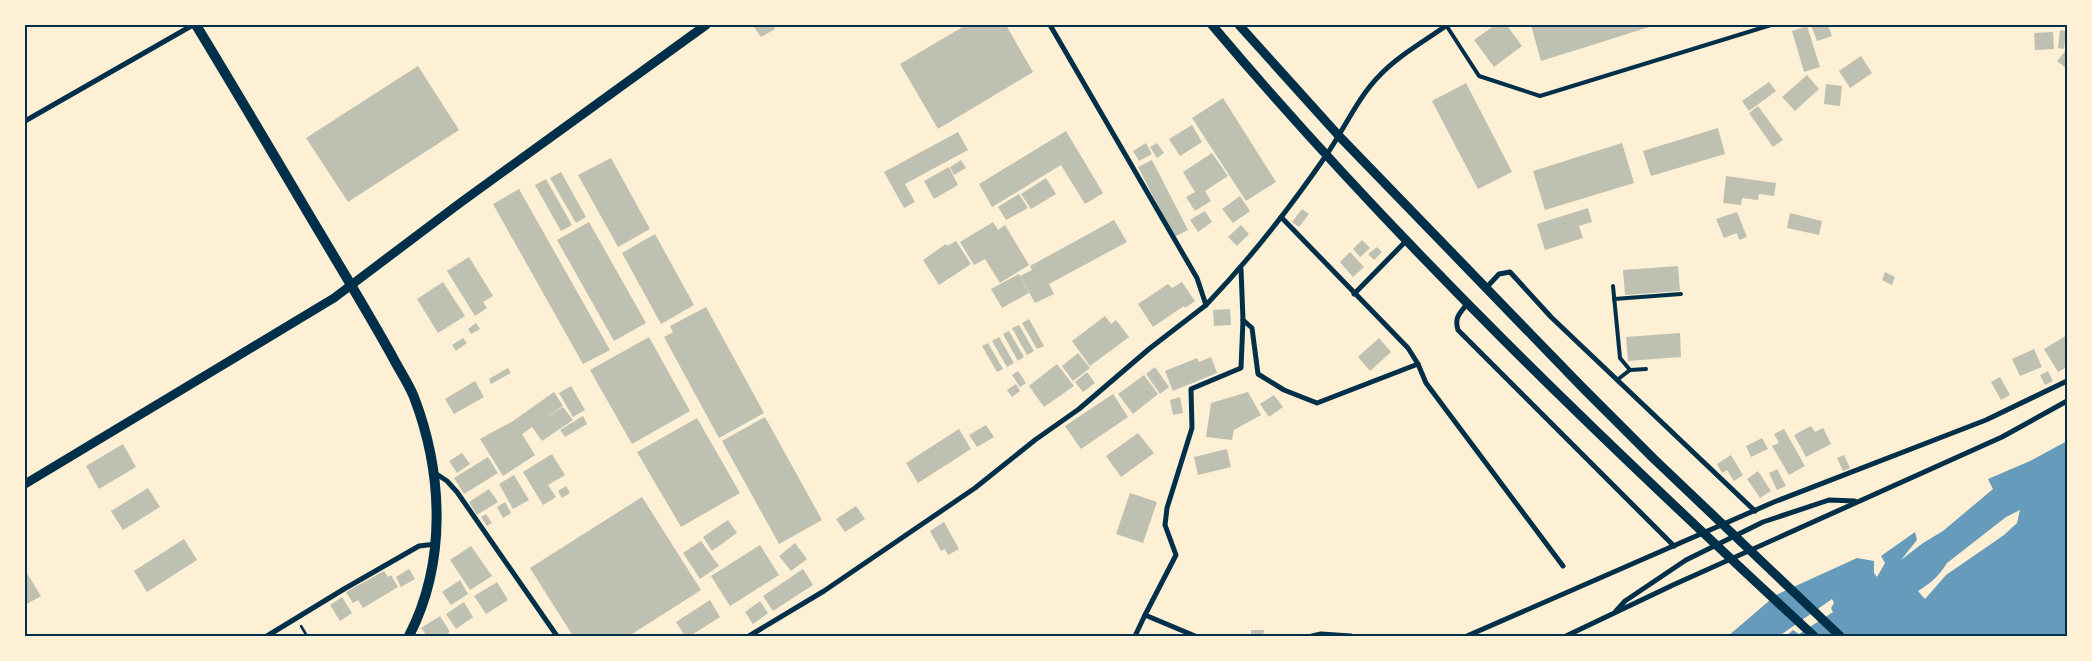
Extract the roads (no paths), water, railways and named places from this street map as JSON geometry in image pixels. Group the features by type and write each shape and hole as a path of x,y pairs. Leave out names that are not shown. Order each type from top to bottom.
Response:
{"main road":[{"path":"194,25 351,284 413,396 424,429 435,473 437,498 436,544 427,588 409,636"}],"street":[{"path":"25,122 194,25"},
{"path":"25,484 334,298 706,25"},
{"path":"1050,25 1197,278 1206,305"},
{"path":"1212,25 1273,98 1326,156 1469,303 1696,527 1814,636"},
{"path":"1239,25 1339,136 1588,393 1840,636"},
{"path":"749,636 824,591 975,488 1035,440 1079,409 1148,349 1206,305 1241,269 1281,217 1326,156 1365,93 1380,75 1447,25"},
{"path":"1281,217 1408,348 1418,364 1426,383 1563,566"},
{"path":"1354,294 1407,240"},
{"path":"1135,636 1176,555 1165,526 1167,508 1192,428 1191,389 1241,368 1243,320 1241,269"},
{"path":"1485,288 1499,274 1510,272 1551,317 1755,511"},
{"path":"1469,303 1457,316 1458,330 1674,546"},
{"path":"1243,320 1252,328 1258,374 1284,390 1316,403 1418,364"},
{"path":"1467,636 1774,502 1986,420 2067,381"},
{"path":"1566,636 1856,501 2002,437 2067,401"},
{"path":"435,473 447,481 457,492 557,636"},
{"path":"1614,613 1625,601 1686,560 1763,522 1829,500 1856,501"},
{"path":"267,636 344,588 419,546 436,544"},
{"path":"1146,615 1195,636"},
{"path":"1312,636 1321,634 1351,636"}],"lane":[{"path":"1447,25 1479,76 1540,96 1771,25"},
{"path":"1613,286 1620,358 1630,370"},
{"path":"1614,299 1681,294"},
{"path":"1617,380 1630,370 1646,369"}],"water":[{"path":"2067,441 2067,636 1786,636 1793,630 1799,634 1833,612 1831,608 1834,603 1832,599 1782,634 1783,636 1728,636 1776,595 1857,558 1874,561 1874,573 1877,577 1885,563 1881,556 1915,532 1917,540 1901,560 1943,531 1993,489 1988,479 2030,461","holes":["2020,510 2017,523 2004,535 1946,575 1925,599 1918,591 1934,579 1947,563 2006,517"]}]}
